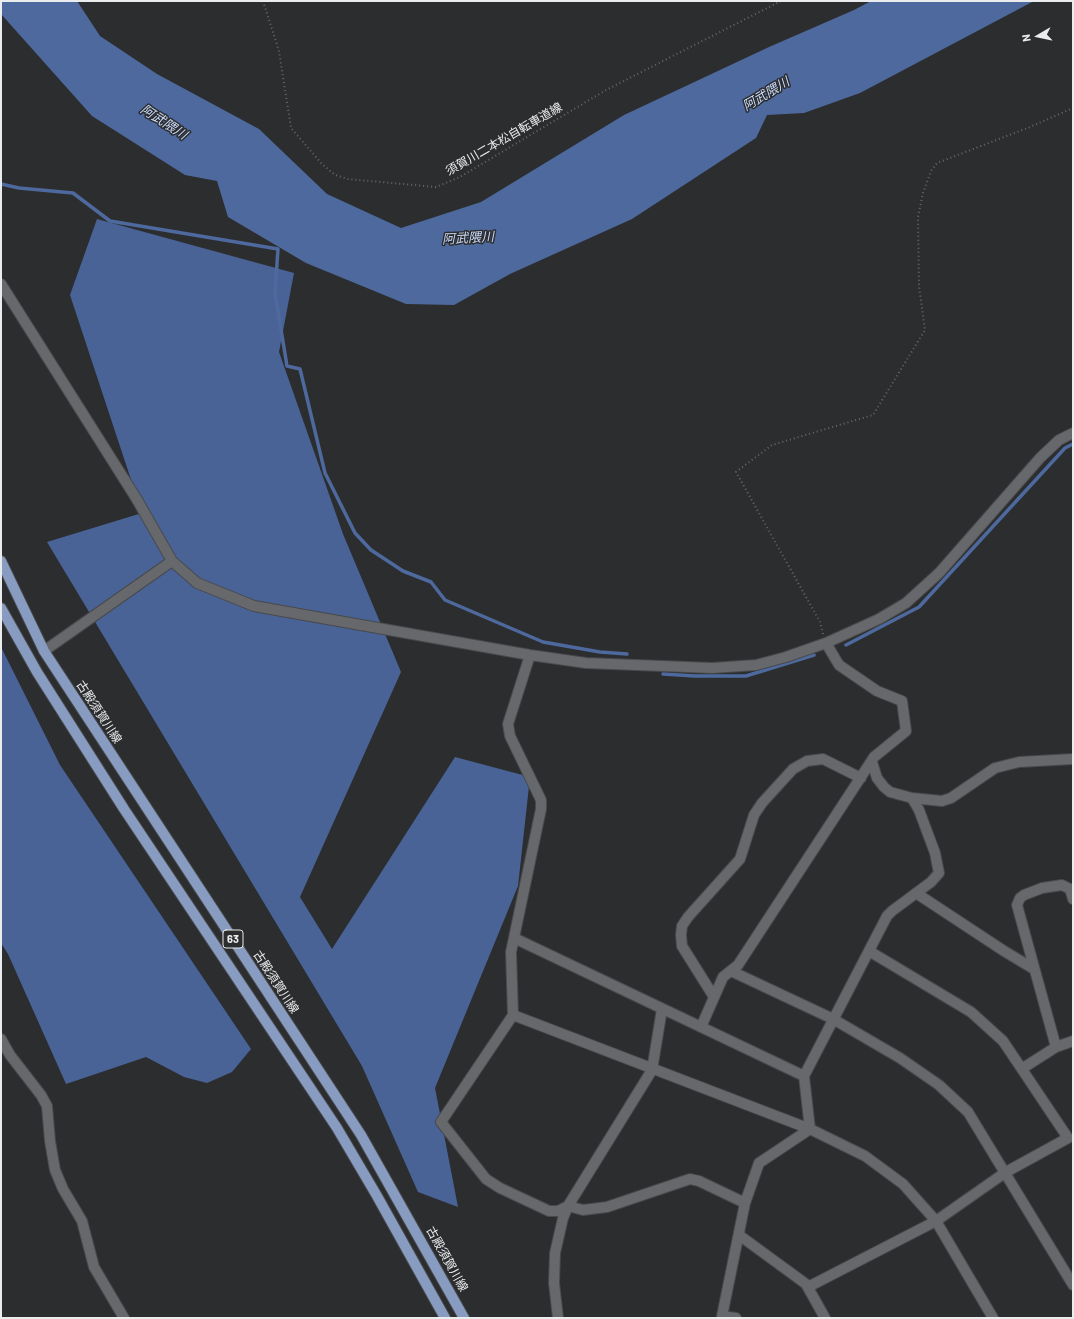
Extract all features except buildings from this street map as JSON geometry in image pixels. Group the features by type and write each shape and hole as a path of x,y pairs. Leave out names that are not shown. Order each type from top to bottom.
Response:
{"main road":[{"name":"古殿須賀川線","path":"1,561 44,650 361,1135 464,1318"},
{"name":"63","path":"1,608 37,672 124,809 337,1128 445,1318"}],"street":[{"path":"1,284 136,498 172,561 197,583 254,606 530,656 586,663 712,668 756,665 786,657 826,643 879,619 906,603 939,573 1040,458 1059,440 1073,433"},
{"path":"44,650 172,561"},
{"path":"701,1027 724,977 738,965 874,757 906,732 902,701 877,691 839,665 826,643"},
{"path":"530,656 508,724 510,736 541,800 541,809 511,952 512,1015 441,1122 486,1179 500,1188 549,1212 558,1212 568,1206 584,1210 607,1207 690,1179 699,1181 745,1203"},
{"path":"714,997 682,946 680,935 682,926 688,917 740,859 754,815 762,803 793,769 807,761 823,759 861,778"},
{"path":"872,762 877,778 890,792 912,798 942,801 951,798 995,768 1008,764 1073,759"},
{"path":"810,1129 804,1076 887,916 892,910 932,882 939,873 939,869 919,810 912,798"},
{"path":"1056,1047 1017,905 1020,898 1042,888 1062,885 1070,888 1073,898"},
{"path":"916,894 1004,952 1034,969"},
{"path":"514,938 804,1076"},
{"path":"808,1287 936,1221 1006,1172 1068,1138 1023,1068 1003,1041 971,1012 869,951"},
{"path":"731,971 834,1019 900,1058 939,1085 968,1112 1006,1172 1073,1285"},
{"path":"558,1318 554,1283 555,1253 563,1218 568,1206 652,1070 662,1009"},
{"path":"512,1015 652,1070 810,1129 864,1156 903,1184 936,1221 992,1318"},
{"path":"1,1039 10,1055 47,1106 50,1141 55,1170 63,1189 82,1221 94,1267 124,1318"},
{"path":"1023,1068 1056,1047 1073,1041"},
{"path":"736,1318 722,1316 745,1203 760,1163 810,1129"},
{"path":"739,1235 806,1284 825,1318"}],"path":[{"name":"須賀川二本松自転車道線","path":"263,1 279,51 291,128 322,164 335,175 348,179 436,187 460,176 606,90 781,1"},
{"path":"826,643 820,622 736,472 772,445 873,415 925,330 919,286 918,217 923,193 931,171 936,163 1030,127 1073,108"}],"shaded area":[{"path":"97,219 294,273 279,352 343,534 401,672 300,897 332,949 455,757 530,777 518,886 435,1088 458,1207 418,1192 362,1066 47,542 142,513 70,295"},
{"path":"1,647 60,765 251,1049 232,1072 207,1083 184,1077 146,1057 66,1084 8,954 1,943"}],"water":[{"name":"阿武隈川","path":"1,1 77,1 100,36 157,74 259,129 327,194 401,228 481,202 624,115 871,1 1034,1 860,93 804,113 767,115 756,138 632,219 510,274 454,305 406,304 306,263 228,217 217,181 185,175 92,116 1,14"}],"waterway":[{"path":"1,184 19,188 73,193 110,221 278,249 275,293 287,366 300,369 325,473 355,533 371,550 403,571 431,582 445,600 543,642 600,652 627,654"},
{"path":"846,645 919,607 1065,448 1073,444"},
{"path":"663,674 695,676 746,676 814,655"}]}
